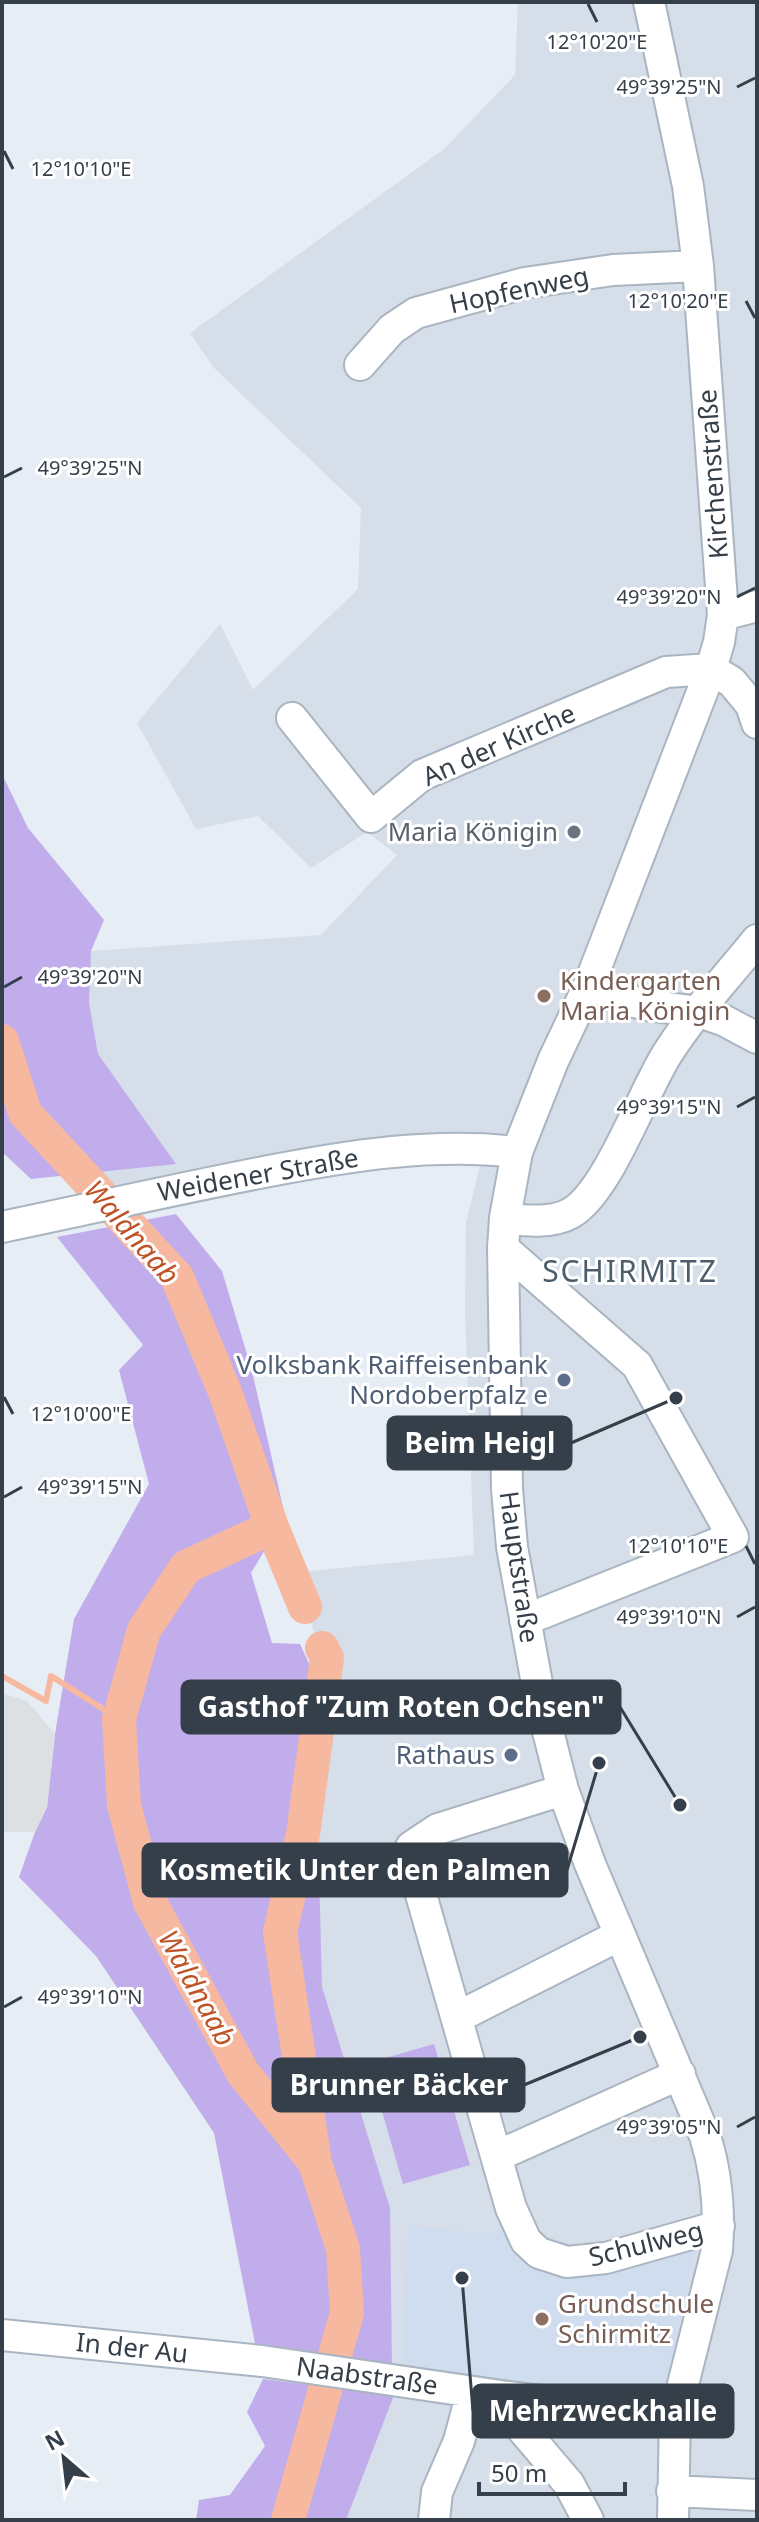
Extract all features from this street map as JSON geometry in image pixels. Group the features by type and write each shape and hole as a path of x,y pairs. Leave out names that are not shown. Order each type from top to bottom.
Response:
{"street":[{"name":"Kirchenstraße","path":"517,1152 553,1061 589,985 711,669 723,615 698,266 688,186 649,2"},
{"name":"Hopfenweg","path":"360,365 392,329 416,313 525,283 613,270 698,266"},
{"path":"723,615 757,606"},
{"path":"711,669 732,682 751,705 757,723"},
{"name":"An der Kirche","path":"292,718 371,817 422,775 666,672 711,669"},
{"path":"505,1218 543,1221 571,1214 589,1197 607,1170 669,1051 757,940"},
{"path":"589,985 646,1005 699,1012 723,1020 757,1038"},
{"name":"Weidener Straße","path":"2,1227 335,1158 469,1148 517,1152"},
{"name":"Hauptstraße","path":"517,1152 503,1248 507,1489 512,1547 540,1700 563,1790 618,1936 680,2074 713,2161 719,2199 717,2250 675,2416 673,2505"},
{"path":"503,1248 637,1365 733,1537 525,1620"},
{"name":"Schulweg","path":"563,1790 438,1829 411,1847 420,1891 511,2208 526,2241 539,2253 567,2262 606,2258 719,2226"},
{"path":"458,2017 618,1936"},
{"path":"497,2156 680,2074"},
{"name":"In der Au","path":"2,2335 262,2361"},
{"name":"Naabstraße","path":"262,2361 508,2397 675,2416"},
{"name":"Naabstraße","path":"434,2520 437,2492 459,2441 472,2392"},
{"path":"508,2397 517,2423 569,2484 588,2520"},
{"path":"673,2505 757,2495"}],"shaded area":[{"path":"518,2 757,2 757,2520 312,2520 368,2363 343,2127 295,1835 320,1656 304,1595 289,1573 474,1555 465,1312 466,1223 483,1154 371,1156 123,1210 40,1107 2,980 91,951 321,935 397,855 367,832 311,868 258,816 196,829 137,723 220,624 253,690 358,589 361,508 214,368 190,333 444,149 515,75"},
{"path":"2,774 28,828 104,920 91,951 89,1003 98,1054 176,1164 31,1179 2,1152"},
{"path":"176,1214 222,1271 252,1371 285,1516 251,1573 272,1643 300,1644 311,1668 290,1808 319,1871 322,1987 390,2208 392,2367 257,2354 214,2133 96,1956 19,1877 47,1807 55,1734 74,1619 149,1484 119,1370 143,1345 57,1237"},
{"path":"2,1693 27,1701 55,1734 47,1807 35,1832 2,1832"},
{"path":"434,2044 470,2165 403,2184 368,2063"},
{"name":"Grundschule Schirmitz","path":"408,2225 484,2234 506,2229 521,2259 533,2263 697,2239 665,2393 654,2398 402,2369"},
{"path":"263,2379 394,2395 346,2520 196,2520 199,2500 230,2495 265,2446 247,2412"}],"waterway":[{"name":"Waldnaab","path":"2,1041 25,1113 177,1277 225,1392 272,1527 305,1607"},
{"name":"Waldnaab","path":"272,1527 186,1567 144,1630 119,1719 124,1805 150,1902 243,2073 313,2160"},
{"name":"Waldnaab","path":"288,2520 347,2313 343,2249 315,2163 280,1932 303,1834 327,1658 322,1648"},
{"path":"2,1676 46,1701 51,1676 119,1719"}],"place":[{"name":"Maria Königin","path":"574,832"},
{"name":"Kindergarten Maria Königin","path":"544,996"},
{"name":"Volksbank Raiffeisenbank Nordoberpfalz e","path":"564,1380"},
{"name":"Beim Heigl","path":"676,1398"},
{"name":"Rathaus","path":"511,1755"},
{"name":"Kosmetik Unter den Palmen","path":"599,1763"},
{"name":"Gasthof \"Zum Roten Ochsen\"","path":"680,1805"},
{"name":"Brunner Bäcker","path":"640,2037"},
{"name":"Mehrzweckhalle","path":"462,2278"},
{"name":"Grundschule Schirmitz","path":"542,2319"}],"district":[{"name":"SCHIRMITZ","path":"630,1272"}]}
